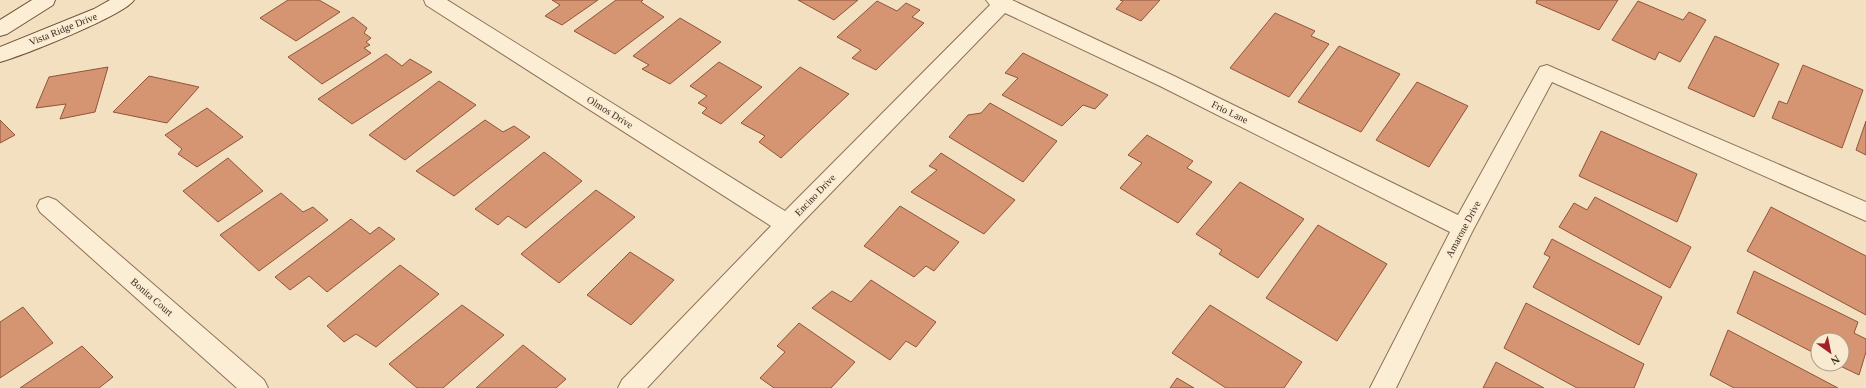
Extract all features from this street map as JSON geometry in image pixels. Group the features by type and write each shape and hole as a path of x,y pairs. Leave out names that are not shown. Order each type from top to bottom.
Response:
{"street":[{"path":"0,29 46,0"},
{"name":"Vista Ridge Drive","path":"0,55 100,14 125,0"},
{"name":"Olmos Drive","path":"433,0 786,224"},
{"name":"Encino Drive","path":"631,388 999,2"},
{"name":"Frio Lane","path":"999,2 1167,81 1463,228"},
{"name":"Amarone Drive","path":"1383,388 1463,228 1547,72 1866,212"},
{"name":"Bonita Court","path":"48,206 255,388"}],"building":[{"path":"288,0 319,0 340,12 296,41 260,18"},
{"path":"552,0 598,0 562,25 545,16 560,5"},
{"path":"616,0 643,0 641,2 664,17 615,54 574,31"},
{"path":"798,0 858,0 834,20"},
{"path":"1120,0 1160,0 1141,21 1116,9 1123,1"},
{"path":"1537,0 1618,0 1599,30 1536,3"},
{"path":"877,1 897,11 906,3 920,10 912,17 924,23 876,70 852,58 861,50 837,37"},
{"path":"1638,1 1683,20 1689,12 1706,20 1680,62 1659,52 1655,60 1612,40"},
{"path":"1275,13 1315,31 1311,36 1329,44 1289,97 1230,68"},
{"path":"353,17 367,28 364,33 371,38 366,42 370,45 364,48 371,53 322,84 288,57"},
{"path":"680,18 721,42 670,84 642,69 649,65 633,56"},
{"path":"1715,36 1779,64 1754,117 1688,88"},
{"path":"1339,46 1400,74 1361,132 1298,102"},
{"path":"1023,53 1108,95 1095,109 1083,105 1062,126 1002,95 1018,78 1005,73"},
{"path":"386,54 402,66 410,59 432,72 352,124 318,99"},
{"path":"719,62 762,87 721,124 702,113 707,108 698,103 707,96 690,86"},
{"path":"1803,65 1863,90 1842,148 1772,118 1779,101 1787,104"},
{"path":"108,67 95,112 60,119 66,104 36,108 49,77"},
{"path":"800,67 849,94 781,158 759,142 765,136 741,123"},
{"path":"149,76 199,87 167,123 113,112"},
{"path":"439,81 476,105 405,160 369,135"},
{"path":"1417,82 1468,106 1429,167 1376,140"},
{"path":"990,103 1057,141 1023,182 949,137 968,115 981,113"},
{"path":"207,108 243,137 197,167 178,154 182,149 165,135"},
{"path":"0,120 15,135 0,143"},
{"path":"485,120 503,132 514,126 530,137 454,196 416,171"},
{"path":"1866,121 1866,155 1856,150"},
{"path":"1601,131 1697,174 1677,222 1579,176"},
{"path":"1147,135 1193,161 1187,168 1212,182 1178,223 1120,188 1142,163 1128,155"},
{"path":"544,152 582,181 526,228 508,216 498,225 475,209"},
{"path":"941,153 1015,200 984,234 911,192 937,170 929,166"},
{"path":"228,158 263,191 218,222 183,191"},
{"path":"1240,182 1304,219 1258,278 1219,254 1222,250 1196,234"},
{"path":"596,190 635,217 559,283 521,254"},
{"path":"281,193 303,212 313,207 328,220 259,271 220,235"},
{"path":"1595,197 1691,247 1670,288 1559,227 1574,203 1587,210"},
{"path":"900,206 959,242 934,271 926,266 914,277 864,246"},
{"path":"1771,207 1866,256 1866,315 1747,251"},
{"path":"351,219 370,234 379,227 395,239 327,292 309,276 290,290 275,277"},
{"path":"1318,225 1387,264 1337,341 1266,298"},
{"path":"1552,239 1662,297 1639,345 1533,287 1550,257 1544,254"},
{"path":"630,252 674,280 631,325 587,295"},
{"path":"400,265 439,294 376,347 356,334 344,342 327,326"},
{"path":"1754,271 1858,322 1854,333 1866,339 1866,352 1859,375 1850,371 1850,332 1810,332 1810,351 1737,313"},
{"path":"871,280 936,322 916,347 906,341 890,360 812,308 832,291 851,302"},
{"path":"1526,303 1644,364 1634,388 1577,388 1504,348"},
{"path":"462,305 504,335 443,388 417,388 389,364"},
{"path":"1210,305 1302,362 1284,388 1226,388 1172,353"},
{"path":"23,307 53,343 0,378 0,322"},
{"path":"799,323 855,362 831,388 774,388 760,378 785,352 777,346"},
{"path":"1728,330 1838,388 1734,388 1710,375"},
{"path":"523,345 566,379 556,388 476,388"},
{"path":"82,346 113,377 99,388 20,388"},
{"path":"1496,362 1544,388 1483,388"},
{"path":"1177,378 1194,388 1170,388"}]}
